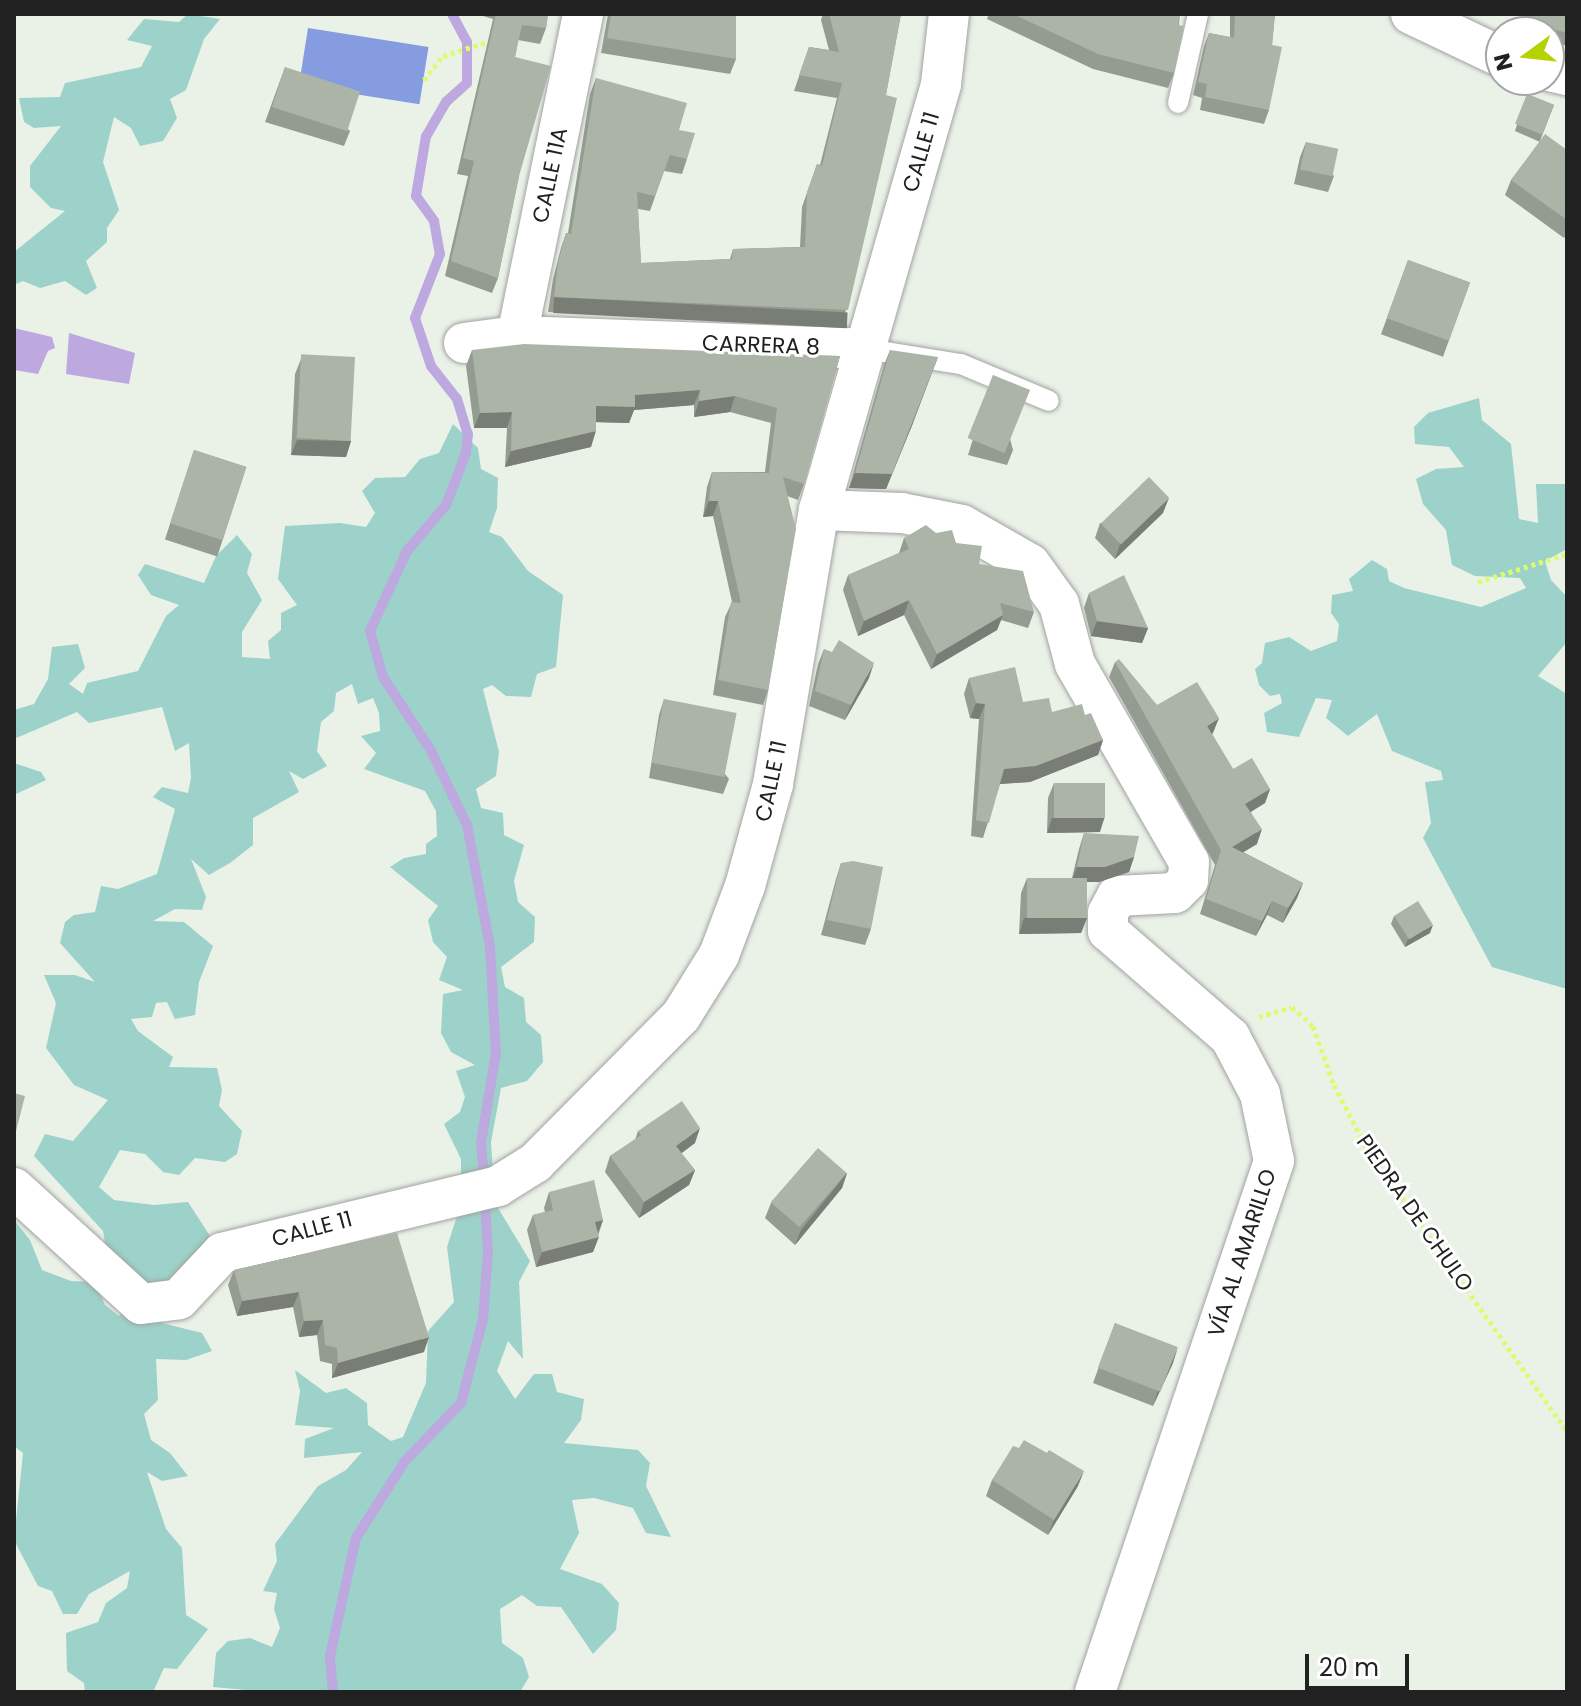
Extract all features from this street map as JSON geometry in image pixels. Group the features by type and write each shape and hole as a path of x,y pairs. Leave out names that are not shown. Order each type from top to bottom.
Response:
{"street":[{"name":"CALLE 11A","path":"517,336 583,14"},
{"name":"CALLE 11","path":"14,1188 141,1304 179,1299 222,1253 498,1186 535,1163 590,1103 655,1047 719,955 745,886 773,784 819,510 941,84 949,14"},
{"path":"1411,14 1485,49"},
{"name":"CARRERA 8","path":"464,343 517,336 866,349"},
{"name":"VÍA AL AMARILLO","path":"819,510 902,513 962,525 1030,564 1059,604 1075,664 1189,862 1188,880 1175,893 1117,896 1108,913 1108,931 1230,1037 1260,1094 1274,1161 1095,1692"}],"lane":[{"path":"1178,103 1198,14"},
{"name":"CARRERA 8","path":"866,349 961,364 1049,401"}],"path":[{"path":"424,80 443,56 508,36"},
{"path":"1478,582 1567,554"},
{"name":"PIEDRA DE CHULO","path":"1230,1037 1241,1023 1292,1007 1313,1026 1334,1085 1365,1145 1567,1431"}],"shaded area":[{"path":"188,14 220,19 204,39 186,90 170,99 177,118 163,141 140,146 131,128 114,117 103,162 119,210 107,228 107,242 86,261 97,288 86,295 65,281 40,288 23,281 14,285 14,252 65,211 51,208 30,187 30,166 61,126 34,128 24,122 19,98 60,97 65,83 141,67 152,46 127,40 144,19 179,22"},
{"path":"308,28 428,47 419,104 299,85"},
{"path":"14,328 52,337 55,348 48,351 38,374 14,370"},
{"path":"69,333 135,353 129,384 66,374"},
{"path":"1479,398 1482,420 1511,444 1519,519 1538,523 1536,484 1567,484 1567,549 1545,561 1551,580 1567,597 1567,642 1538,676 1567,694 1567,989 1492,967 1423,838 1431,823 1425,782 1443,780 1441,771 1392,751 1377,714 1348,736 1326,718 1332,700 1316,698 1299,737 1267,732 1264,713 1282,703 1280,694 1270,696 1259,685 1255,669 1262,663 1265,643 1289,637 1311,651 1337,641 1339,624 1331,613 1332,595 1353,591 1349,579 1372,560 1387,569 1389,581 1404,588 1481,607 1526,588 1520,578 1475,576 1452,565 1446,530 1423,504 1416,479 1436,469 1464,467 1449,447 1415,444 1414,427 1428,413"},
{"path":"453,424 478,448 481,469 498,478 497,508 489,532 502,537 528,571 563,595 556,667 537,674 531,697 506,696 492,685 483,689 499,752 496,776 476,789 481,808 503,813 504,835 524,845 514,881 518,902 535,917 534,942 501,967 505,987 524,998 526,1022 541,1035 543,1062 527,1081 501,1088 491,1142 493,1173 461,1175 461,1159 444,1124 460,1112 465,1097 456,1071 475,1065 451,1052 441,1033 443,994 463,990 439,980 447,957 433,942 428,920 438,906 390,867 404,858 426,854 426,844 437,836 436,811 425,791 364,769 376,753 361,736 380,731 379,713 373,698 358,704 352,684 336,693 334,711 321,722 317,751 327,766 303,779 289,771 299,792 253,818 253,845 230,863 209,875 191,859 206,897 202,910 175,909 153,921 184,922 213,946 199,982 195,1015 175,1019 167,1002 156,1003 152,1017 131,1019 138,1031 173,1057 169,1067 217,1068 222,1090 219,1106 242,1131 237,1154 225,1162 195,1158 179,1175 163,1172 145,1154 120,1150 99,1187 114,1200 154,1205 188,1202 210,1236 208,1252 162,1323 202,1333 212,1351 186,1360 156,1359 158,1400 144,1414 151,1440 170,1453 188,1476 162,1481 147,1472 166,1529 182,1548 186,1615 208,1629 177,1669 164,1668 153,1692 85,1692 84,1683 67,1671 66,1633 98,1622 106,1603 127,1588 130,1571 89,1594 77,1614 63,1614 52,1591 38,1586 14,1540 23,1453 14,1446 14,1220 30,1240 42,1270 71,1281 95,1282 105,1305 119,1316 132,1300 106,1248 103,1231 34,1156 45,1134 73,1141 108,1100 74,1085 46,1048 56,1003 44,975 75,975 95,982 60,943 65,922 74,915 95,912 101,886 118,889 157,874 175,809 153,797 162,787 188,793 191,778 189,743 175,751 162,707 89,723 77,712 14,739 14,710 34,704 48,679 52,647 78,644 85,668 69,684 83,694 87,683 138,671 166,616 179,605 151,595 138,575 145,564 204,583 216,556 237,535 252,554 247,573 262,600 242,632 242,657 270,659 268,641 281,630 281,613 297,605 278,579 285,526 340,523 366,527 375,513 362,491 375,478 405,477 420,459 439,453"},
{"path":"14,763 41,772 46,780 14,795"},
{"path":"495,1203 530,1261 519,1282 523,1359 508,1341 497,1371 515,1399 534,1374 552,1374 557,1392 584,1399 581,1420 564,1443 638,1450 650,1463 646,1486 671,1537 646,1533 633,1508 594,1498 572,1500 579,1533 560,1569 602,1584 619,1603 616,1630 593,1654 561,1607 537,1606 522,1595 500,1609 502,1643 523,1658 529,1677 520,1692 266,1692 213,1687 216,1653 228,1641 250,1638 272,1647 280,1628 274,1609 277,1593 263,1591 277,1561 275,1544 318,1486 346,1470 362,1452 304,1458 305,1439 334,1428 295,1425 300,1391 295,1370 326,1393 346,1388 367,1403 368,1425 391,1441 403,1437 426,1383 428,1331 454,1302 447,1247 458,1213"}],"building":[{"path":"496,14 548,14 546,28 522,25 515,57 551,66 519,176 498,278 451,261 474,161 463,158"},
{"path":"611,14 736,14 736,59 607,38"},
{"path":"829,14 901,14 886,95 897,98 848,310 554,297 566,233 571,234 596,78 687,103 679,130 695,133 687,159 670,155 655,196 637,192 641,263 732,259 733,249 805,247 807,192 817,164 822,166 842,83 799,75 809,47 839,52"},
{"path":"1013,14 1180,14 1178,25 1184,26 1174,73 1098,54"},
{"path":"1235,14 1275,14 1272,45 1282,47 1269,110 1205,97 1207,84 1198,82 1209,33 1234,38"},
{"path":"1567,14 1567,33 1565,16 1526,16"},
{"path":"285,67 360,91 347,131 272,107"},
{"path":"1526,96 1554,105 1542,135 1515,124"},
{"path":"1545,134 1567,150 1567,220 1511,180"},
{"path":"1306,142 1338,149 1332,176 1300,169"},
{"path":"1408,260 1470,283 1449,341 1387,318"},
{"path":"524,344 840,356 804,484 783,477 796,529 768,690 718,680 731,602 741,603 718,501 709,501 712,472 769,473 777,408 735,396 699,401 700,390 635,395 635,407 596,406 596,431 511,451 512,412 480,413 472,350"},
{"path":"890,350 938,357 892,474 855,473"},
{"path":"301,354 355,357 351,441 297,438"},
{"path":"993,375 1030,390 1005,453 968,438"},
{"path":"194,450 246,467 223,540 170,523"},
{"path":"1149,477 1169,498 1121,544 1101,524"},
{"path":"926,525 936,533 952,530 956,543 982,546 979,564 1023,571 1034,612 1000,603 1003,615 937,654 909,600 864,621 848,575 909,549 904,538"},
{"path":"1124,575 1148,628 1097,621 1089,593"},
{"path":"839,640 874,663 851,705 815,691 824,649 832,652"},
{"path":"1119,659 1157,705 1197,682 1219,718 1207,726 1233,769 1252,758 1270,789 1245,804 1262,829 1232,847 1303,883 1288,908 1272,901 1262,921 1206,899 1221,850 1115,662"},
{"path":"1015,667 1023,702 1049,698 1052,712 1082,704 1085,715 1091,713 1103,740 1036,766 1004,769 989,823 976,820 985,704 976,703 969,678"},
{"path":"664,699 737,713 724,777 652,763"},
{"path":"1054,783 1105,783 1105,818 1054,818"},
{"path":"1084,833 1139,836 1134,857 1105,867 1077,867"},
{"path":"853,861 883,867 871,929 827,920 841,863"},
{"path":"1027,878 1087,878 1087,918 1027,918"},
{"path":"1418,901 1433,925 1409,940 1394,916"},
{"path":"14,1093 25,1096 15,1135 14,1135"},
{"path":"682,1101 700,1128 676,1146 695,1170 644,1202 610,1156 641,1135 638,1131"},
{"path":"818,1148 847,1173 799,1227 771,1202"},
{"path":"594,1180 603,1220 595,1222 599,1237 542,1252 533,1215 553,1210 549,1192"},
{"path":"397,1233 429,1337 338,1363 337,1348 325,1345 323,1320 304,1321 299,1292 242,1301 234,1270"},
{"path":"1115,1323 1178,1347 1160,1392 1098,1368"},
{"path":"1024,1440 1047,1453 1049,1450 1084,1471 1054,1520 992,1480 1013,1446 1019,1448"}],"waterway":[{"path":"452,14 467,42 467,83 446,102 426,136 416,196 434,221 440,254 415,318 431,366 457,399 468,434 466,453 446,505 407,551 370,631 383,677 430,749 467,825 490,947 496,1053 481,1143 484,1181"},
{"path":"333,1692 330,1656 356,1538 405,1461 461,1403 483,1319 488,1253 485,1197"}]}
